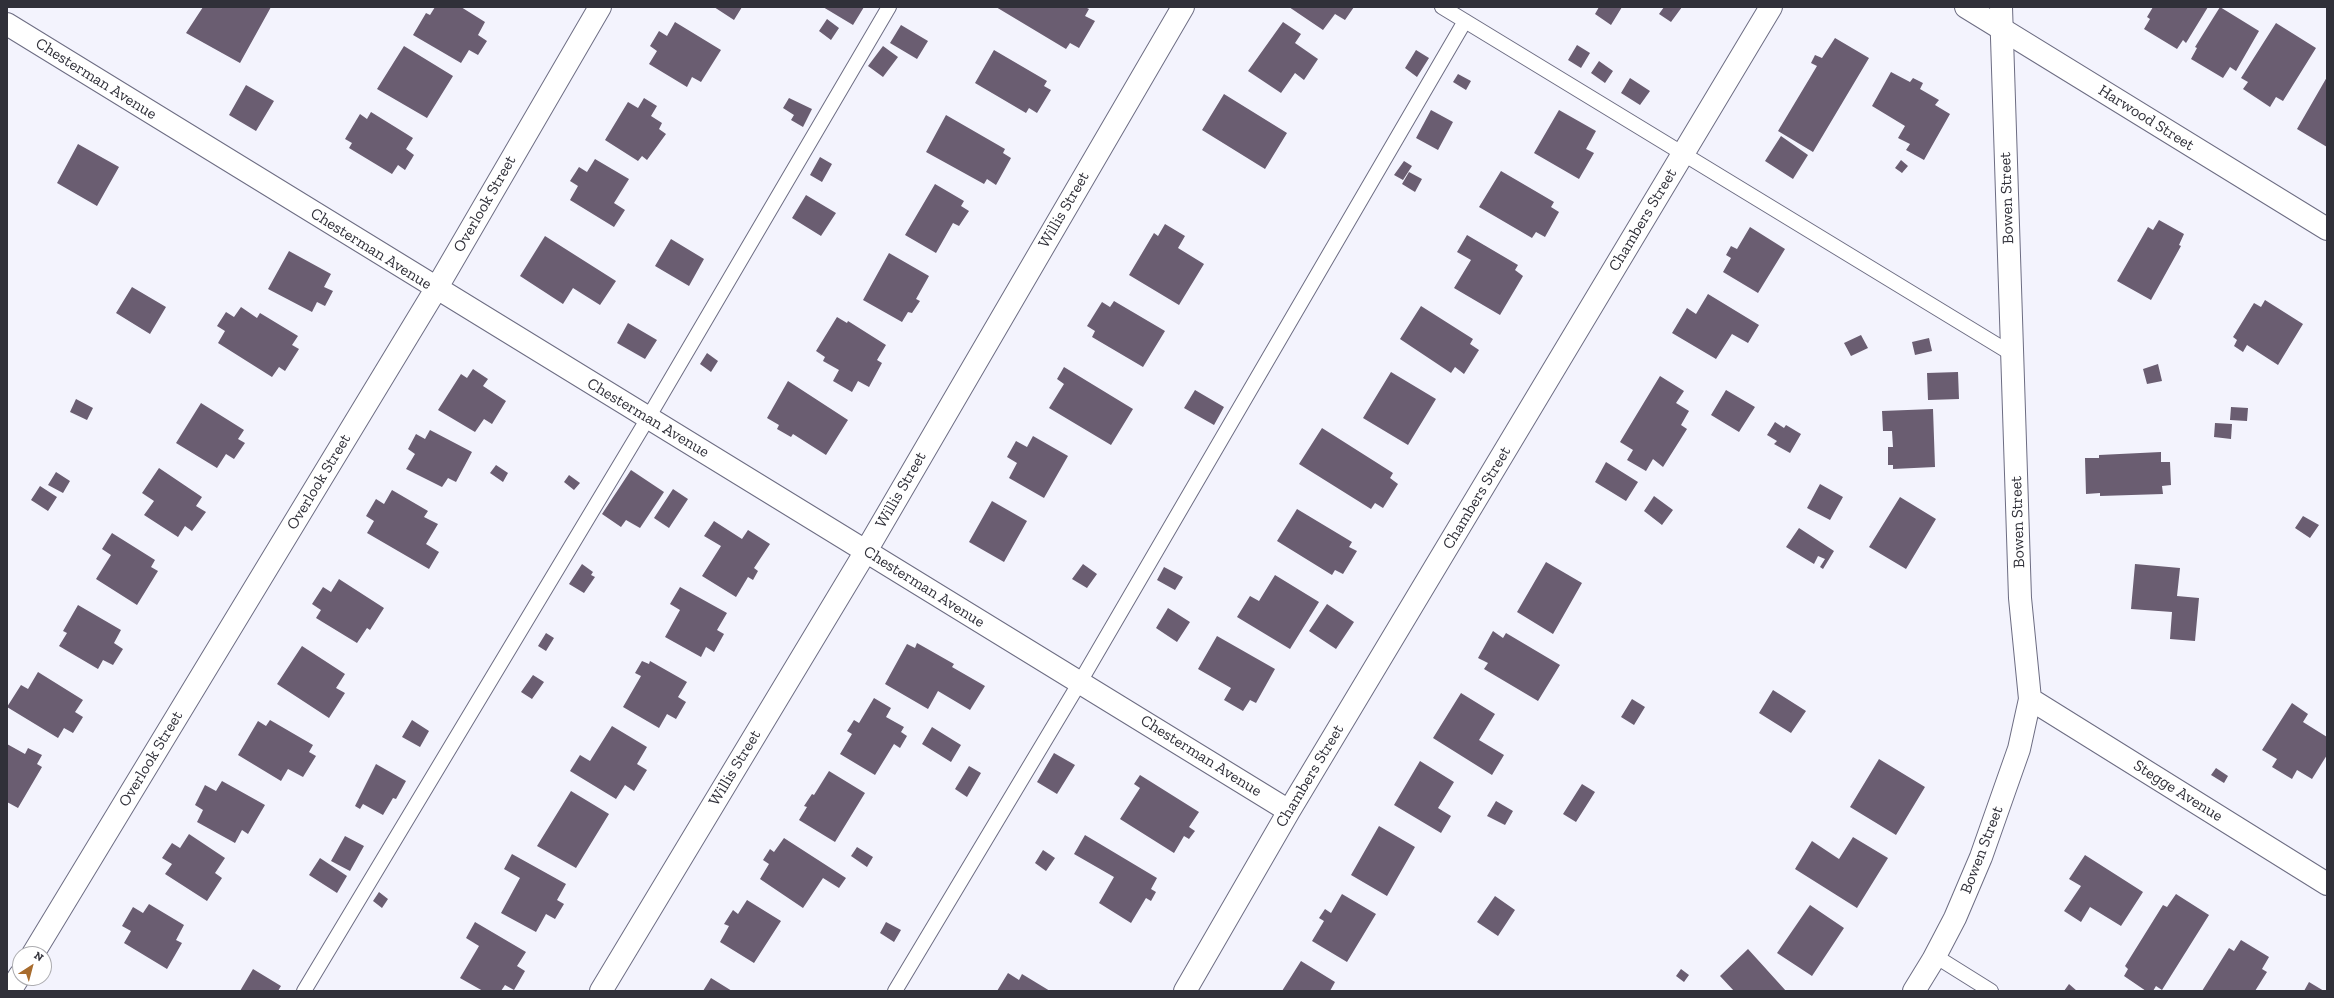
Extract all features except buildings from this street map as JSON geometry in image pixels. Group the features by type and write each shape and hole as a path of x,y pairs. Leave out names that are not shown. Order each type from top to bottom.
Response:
{"street":[{"name":"Overlook Street","path":"38,946 436,289 600,7"},
{"name":"Willis Street","path":"601,991 866,551 1183,7"},
{"name":"Chambers Street","path":"1185,991 1289,811 1771,7"},
{"name":"Harwood Street","path":"1966,7 2327,229"},
{"name":"Bowen Street","path":"1914,991 1955,918 1981,857 2019,749 2030,699 2020,598 2001,7"},
{"name":"Chesterman Avenue","path":"7,24 436,289 1289,811"},
{"name":"Stegge Avenue","path":"2030,699 2327,884"}],"lane":[{"path":"304,991 648,418 889,7"},
{"path":"1442,7 2012,354"},
{"path":"895,991 1080,682 1465,21"},
{"path":"1935,956 1991,991"}]}
